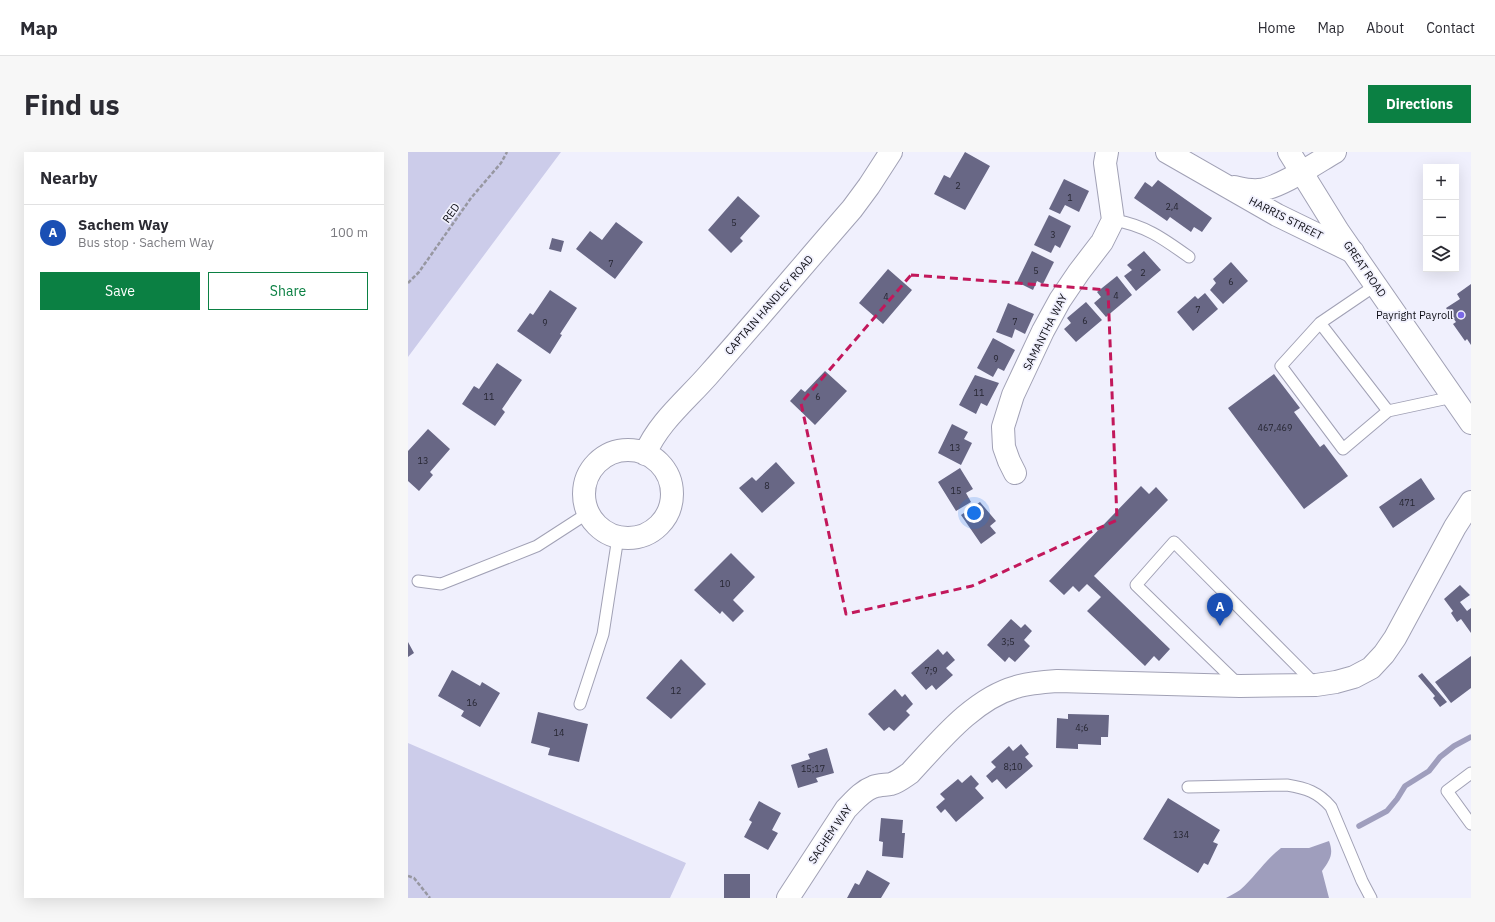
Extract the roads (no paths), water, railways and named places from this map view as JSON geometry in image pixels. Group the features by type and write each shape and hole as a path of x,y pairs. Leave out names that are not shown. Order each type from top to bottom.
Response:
{"street":[{"name":"CAPTAIN HANDLEY ROAD","path":"645,454 650,440 666,420 710,374 852,209 870,186 891,152"},
{"path":"1107,152 1105,163 1113,220"},
{"name":"HARRIS STREET","path":"1168,152 1220,183 1277,214 1353,252"},
{"name":"GREAT ROAD","path":"1289,152 1338,231 1471,423"},
{"name":"HARRIS STREET","path":"1220,183 1248,190 1261,190 1271,187 1301,172 1335,152"},
{"name":"SAMANTHA WAY","path":"1015,474 1004,447 1003,427 1013,395 1060,300 1102,242 1113,220"},
{"path":"635,451 645,454 653,458 666,471 672,488 671,506 662,523 648,534 630,538 618,537 604,531 596,524 588,513 584,498 584,488 587,478 598,462 606,456 616,452 635,451"},
{"name":"SACHEM WAY","path":"788,898 846,809 855,800 864,792 873,787 893,783 907,776 962,719 996,695 1014,687 1058,681 1240,686 1316,685 1354,677 1371,668 1384,654 1395,638 1459,521 1471,502"}],"lane":[{"path":"1113,220 1144,228 1163,238 1189,257"},
{"path":"1376,285 1320,323 1281,366 1343,449 1388,411 1453,397"},
{"path":"1320,323 1388,411"},
{"path":"418,581 440,584 537,546 588,513"},
{"path":"580,704 603,634 618,537"},
{"path":"1240,686 1136,585 1174,542 1316,685"},
{"path":"1471,774 1447,791 1471,824"},
{"path":"1188,787 1287,785 1312,791 1324,798 1331,807 1362,881 1371,898"}],"waterway":[{"path":"1359,826 1387,811 1405,786 1429,771 1440,757 1454,746 1471,737"}],"place":[{"name":"Payright Payroll","path":"1461,315"},
{"name":"Sachem Way","path":"1220,626"}]}
